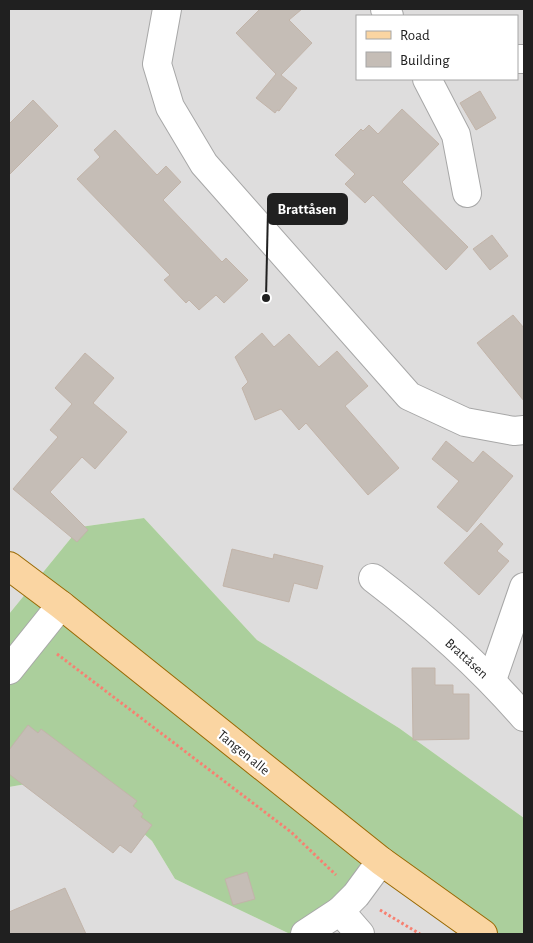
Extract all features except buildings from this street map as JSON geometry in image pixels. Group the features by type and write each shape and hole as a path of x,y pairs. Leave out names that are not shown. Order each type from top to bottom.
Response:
{"main road":[{"name":"Tangen alle","path":"9,566 61,605 381,861 483,934"}],"street":[{"path":"167,9 157,64 170,107 204,164 409,396 465,422 514,431 524,430"},
{"path":"431,80 456,135 467,193"},
{"name":"Brattåsen","path":"373,578 416,611 492,680 524,717"},
{"name":"Brattåsen","path":"492,680 524,587"},
{"path":"9,670 61,605"},
{"path":"305,934 348,903 381,861"},
{"path":"348,903 360,934"}],"path":[{"path":"35,637 291,832 348,903 420,934"}],"shaded area":[{"path":"9,9 524,9 524,818 399,728 257,640 144,518 80,527 9,614"},
{"path":"78,775 152,841 175,879 290,934 9,934 9,787"},
{"path":"385,872 466,934 323,934"}],"green space":[{"path":"144,518 257,640 399,728 524,818 524,934 466,934 385,873 323,934 290,934 175,879 152,841 78,775 9,787 9,614 80,527"}],"place":[{"name":"Brattåsen","path":"266,298"}]}
